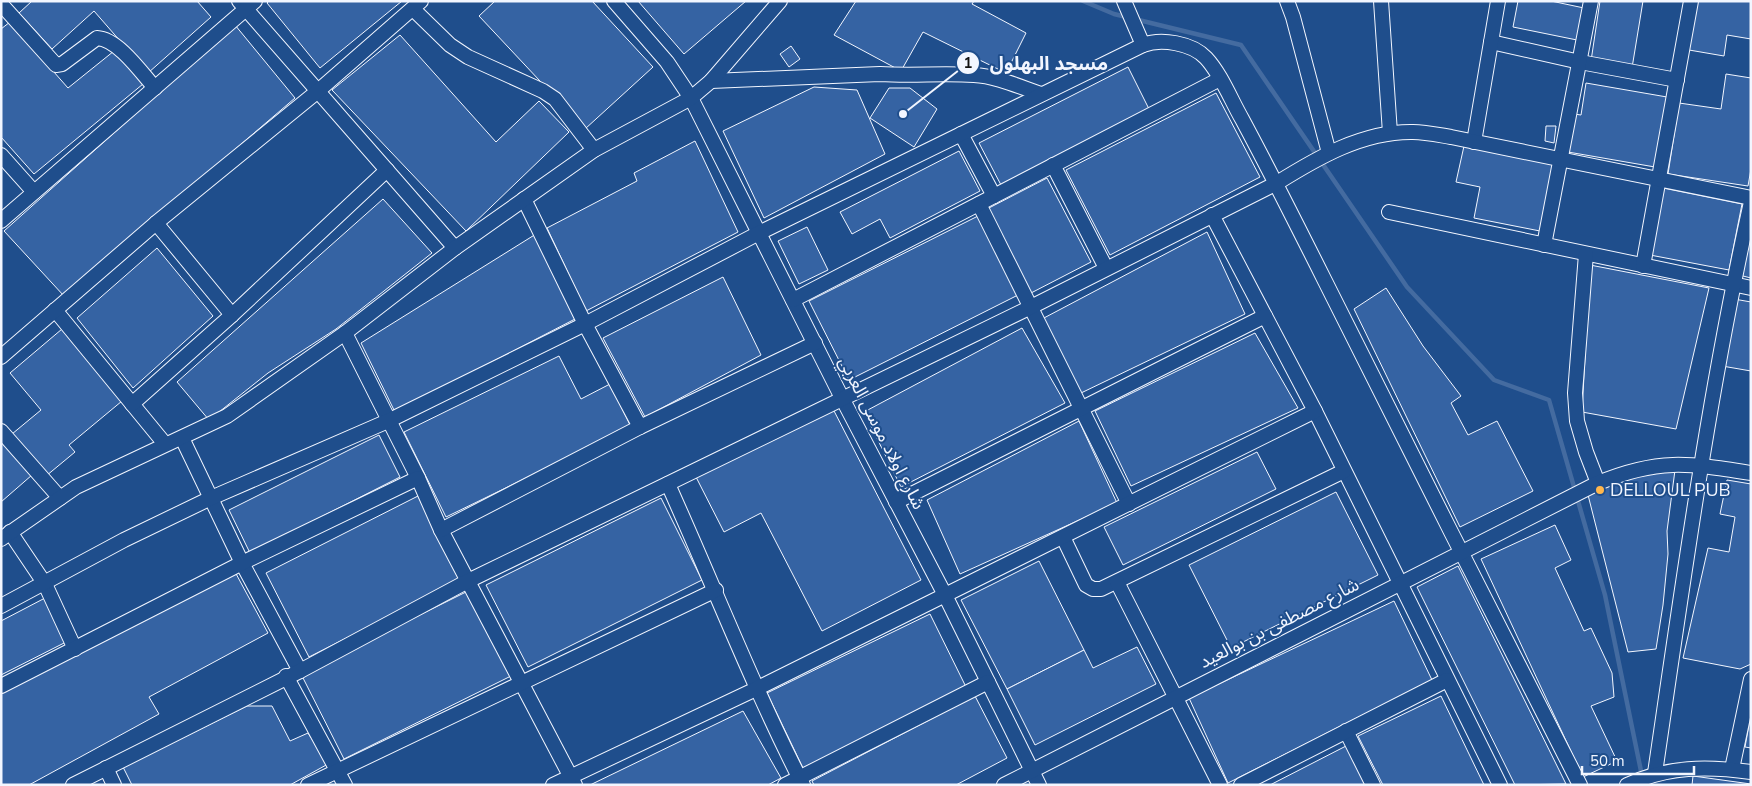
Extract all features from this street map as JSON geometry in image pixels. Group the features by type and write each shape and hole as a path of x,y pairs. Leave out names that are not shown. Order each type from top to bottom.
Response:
{"street":[{"name":"شارع اولاد موسى العربي","path":"614,1 667,62 691,98 842,398 945,595 1039,785"},
{"path":"1124,1 1144,45"},
{"path":"1287,1 1300,42 1329,153"},
{"path":"1381,1 1390,133"},
{"path":"1474,142 1498,1"},
{"path":"1544,245 1591,1"},
{"path":"1643,266 1691,1"},
{"path":"1,2 56,65 62,64 97,38 104,38 115,44 155,88"},
{"path":"75,649 45,584 6,536 76,487 227,416 345,332 455,248 594,150 691,98 711,81 778,2"},
{"path":"1,220 155,88 247,4 318,91 455,248"},
{"path":"1,357 156,224 318,91 417,5 450,45 468,57 543,91 555,99 594,150"},
{"path":"1,606 124,540 211,498 388,421 585,324 759,232 1041,94 1153,41 1166,42 1194,50 1206,58 1220,79 1276,183 1460,552 1580,785"},
{"path":"1491,42 1580,62 1677,80"},
{"path":"711,81 880,74 975,74 1041,94"},
{"path":"794,300 1220,79"},
{"path":"73,785 286,676 300,671 468,580 1031,307 1276,183 1329,153 1355,142 1390,133 1414,132 1561,159 1751,198"},
{"path":"961,134 994,196"},
{"path":"1,155 34,192"},
{"path":"1054,165 1106,268"},
{"path":"132,404 232,315 387,170"},
{"path":"524,199 585,324 640,427"},
{"path":"1651,775 1700,465 1732,285 1751,202"},
{"path":"979,204 1129,504"},
{"path":"1389,212 1751,288"},
{"path":"1212,215 1315,411 1500,785"},
{"path":"156,224 232,315"},
{"path":"1586,254 1575,393 1577,421 1598,483"},
{"path":"55,310 165,444"},
{"path":"896,502 1265,316"},
{"path":"345,332 418,478 441,530 522,681 572,780"},
{"path":"441,530 640,427 815,343"},
{"path":"553,785 572,780 1315,411"},
{"path":"1,431 60,498"},
{"path":"182,438 242,563 300,671"},
{"name":"شارع مصطفى بن بوالعيد","path":"1004,785 1598,483 1649,466 1673,463 1751,473"},
{"path":"1064,537 1086,585 1093,590 1101,589 1344,471"},
{"path":"1,686 242,563 418,478"},
{"path":"668,484 716,590 756,689 801,781"},
{"path":"1117,582 1220,785"},
{"path":"308,785 522,681 716,590"},
{"path":"286,676 345,785"},
{"path":"1732,769 1751,679"},
{"path":"1241,785 1257,781 1346,731 1447,680"},
{"path":"785,785 801,781 988,682"},
{"path":"1346,731 1373,785"},
{"path":"1630,783 1651,775 1702,766 1751,772"},
{"path":"106,768 114,785"}],"building":[{"path":"32,1 197,1 211,17 148,73 94,11 52,49 19,13"},
{"path":"269,1 402,1 320,68 267,3"},
{"path":"495,1 592,1 653,67 585,129 479,16"},
{"path":"638,1 746,1 684,54"},
{"path":"856,1 974,1 972,4 1026,33 1006,73 923,32 901,71 834,35"},
{"path":"1518,1 1551,1 1584,8 1577,40 1513,27"},
{"path":"1600,1 1643,1 1632,68 1591,61"},
{"path":"1697,1 1751,1 1751,39 1727,35 1724,56 1689,50"},
{"path":"10,22 68,88 114,51 143,84 34,174 1,137 1,29"},
{"path":"235,25 295,98 64,296 4,231"},
{"path":"400,35 496,142 539,101 569,132 466,231 332,90"},
{"path":"791,46 800,59 789,67 780,54"},
{"path":"1128,67 1149,109 1001,185 979,143"},
{"path":"1726,74 1751,78 1751,169 1748,186 1668,174 1679,103 1721,109"},
{"path":"1586,83 1667,97 1655,167 1568,152 1574,114 1581,115"},
{"path":"814,87 857,90 885,154 764,218 723,131"},
{"path":"889,88 910,88 937,109 914,147 870,118"},
{"path":"1216,93 1260,177 1110,255 1066,170"},
{"path":"1546,126 1556,126 1554,143 1545,141"},
{"path":"695,141 738,232 586,311 547,228 637,181 634,173"},
{"path":"1464,146 1553,164 1540,231 1474,218 1480,187 1456,182"},
{"path":"959,151 980,191 890,238 880,219 852,234 840,212"},
{"path":"1047,178 1091,262 1031,293 987,209"},
{"path":"1663,188 1742,204 1729,270 1650,255"},
{"path":"383,199 432,253 336,329 268,373 209,420 177,382"},
{"path":"1751,214 1751,278 1739,275"},
{"path":"978,216 1018,295 849,380 809,301"},
{"path":"807,227 828,270 799,284 778,241"},
{"path":"1207,232 1245,314 1081,393 1042,319"},
{"path":"536,234 575,319 395,412 361,343"},
{"path":"157,248 213,316 133,388 77,318"},
{"path":"1590,265 1709,288 1676,429 1582,412"},
{"path":"723,277 761,355 645,417 603,338"},
{"path":"1386,288 1423,346 1461,396 1451,403 1468,435 1497,421 1533,491 1460,527 1354,309"},
{"path":"1734,299 1751,302 1751,371 1722,366"},
{"path":"1022,328 1065,403 901,487 864,412"},
{"path":"62,329 122,401 69,445 75,452 46,476 12,434 41,410 10,373"},
{"path":"1255,333 1298,408 1131,486 1095,411"},
{"path":"559,356 581,399 610,384 631,427 446,517 404,432"},
{"path":"832,407 921,580 822,631 761,513 724,532 696,477"},
{"path":"1079,421 1117,503 960,574 927,500"},
{"path":"379,435 400,477 250,553 229,510"},
{"path":"1,440 32,475 1,502"},
{"path":"1257,452 1276,489 1123,565 1104,527"},
{"path":"1675,470 1667,531 1668,554 1663,605 1656,649 1628,652 1587,491 1625,479"},
{"path":"1727,480 1751,484 1751,664 1740,669 1683,658 1708,548 1729,552 1735,517 1720,514"},
{"path":"1336,492 1378,575 1231,648 1189,565"},
{"path":"418,496 461,580 309,657 266,573"},
{"path":"661,498 702,580 528,667 486,585"},
{"path":"1555,525 1571,560 1555,568 1584,631 1591,628 1612,673 1614,697 1591,706 1617,761 1583,777 1481,559"},
{"path":"1039,561 1084,650 1007,689 961,600"},
{"path":"1458,566 1566,784 1515,785 1417,587"},
{"path":"234,570 268,633 149,697 159,714 29,785 1,785 1,693"},
{"path":"470,590 513,675 344,759 301,674"},
{"path":"45,598 68,641 1,675 1,621"},
{"path":"1394,601 1432,680 1228,783 1189,698"},
{"path":"930,614 967,689 803,768 767,693"},
{"path":"1137,647 1156,684 1035,745 1007,689 1084,650 1093,668"},
{"path":"975,696 1007,758 956,785 814,785 812,781"},
{"path":"1441,696 1484,785 1383,785 1358,736"},
{"path":"247,706 272,706 290,741 308,733 328,764 290,785 132,785 123,767"},
{"path":"743,711 781,778 768,785 590,785"},
{"path":"1751,714 1751,748 1745,747"},
{"path":"1346,746 1366,785 1270,785"},
{"path":"1693,776 1751,784 1751,785 1692,785"}],"waterway":[{"path":"1083,1 1114,14 1241,45 1407,287 1494,380 1549,400 1605,595 1642,776"}],"place":[{"name":"مسجد البهلول","path":"903,114"},
{"name":"DELLOUL PUB","path":"1600,490"}]}
